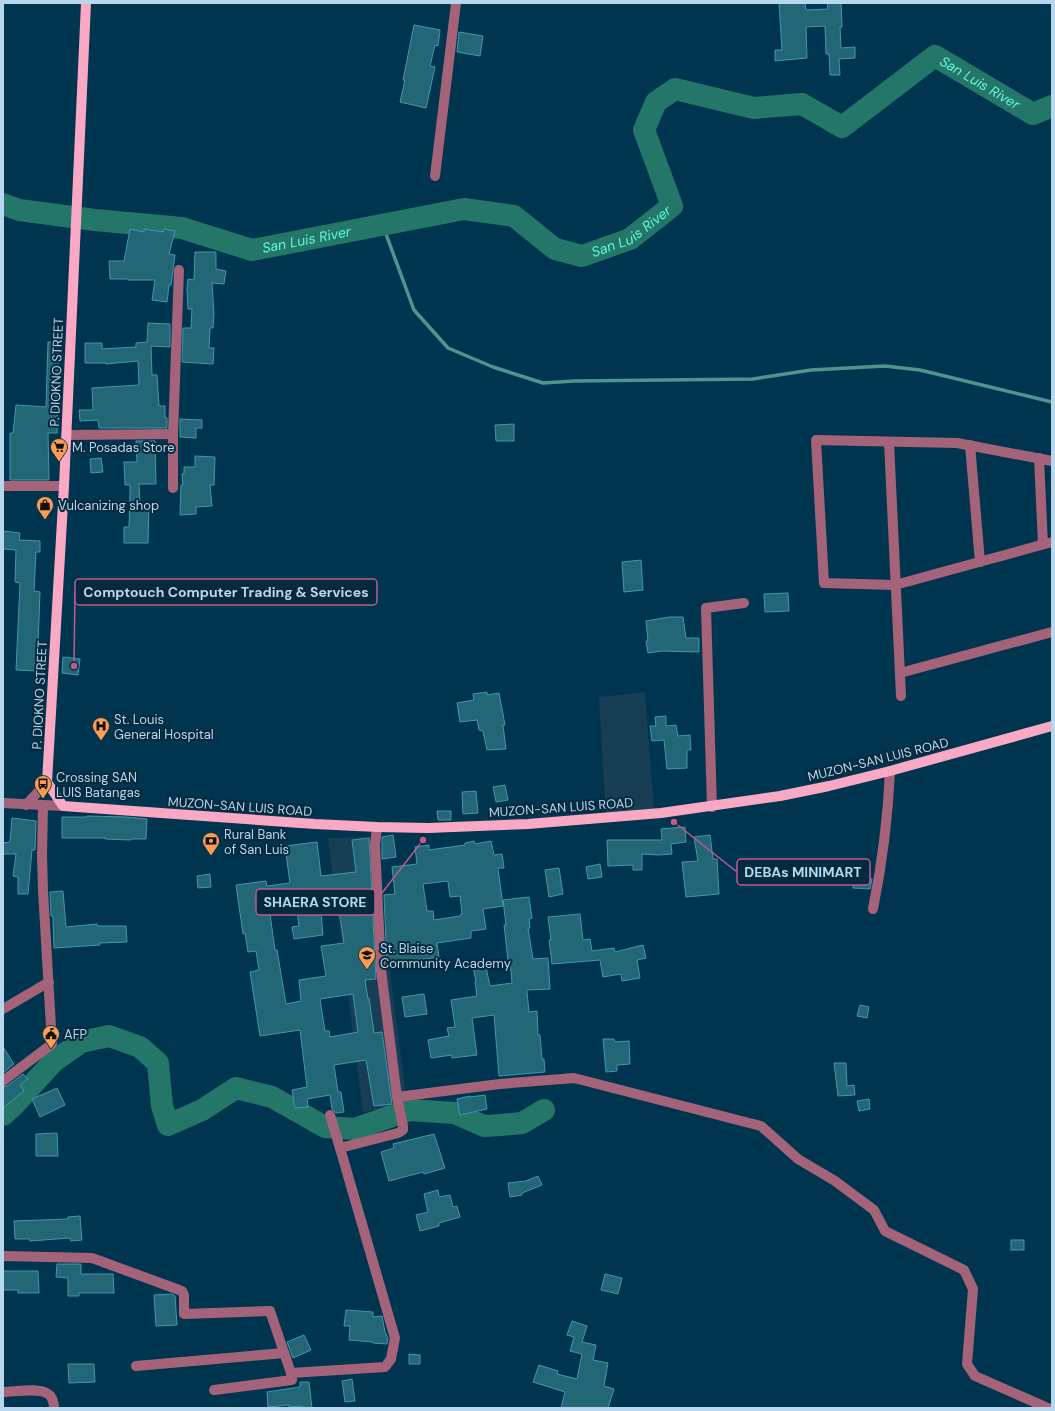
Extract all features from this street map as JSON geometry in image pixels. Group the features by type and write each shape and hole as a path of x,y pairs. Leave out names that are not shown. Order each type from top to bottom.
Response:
{"main road":[{"name":"P. DIOKNO STREET","path":"47,782 67,435 86,3"},
{"name":"MUZON-SAN LUIS ROAD","path":"63,806 307,824 377,827 428,828 528,824 661,813 712,807 801,791 890,771 1052,726"},
{"path":"47,782 63,806"}],"street":[{"path":"435,176 456,3"},
{"path":"173,488 173,434 179,270"},
{"path":"67,435 173,434"},
{"path":"1039,458 1048,543 895,585 824,583 816,440 956,443 970,445 1039,458 1052,461"},
{"path":"889,442 901,696"},
{"path":"970,445 980,562"},
{"path":"3,486 64,486"},
{"path":"712,807 706,608 744,603"},
{"path":"900,673 1052,632"},
{"path":"873,909 878,887 889,802 890,771"},
{"path":"26,805 47,782"},
{"path":"3,803 63,806"},
{"path":"3,1081 52,1044 43,890 43,805"},
{"path":"340,1148 398,1133 403,1130 381,970 375,845 377,827"},
{"path":"3,1009 49,982"},
{"path":"398,1102 500,1084 574,1078 761,1126 798,1159 835,1182 874,1210 885,1230 964,1270 973,1289 967,1364 975,1376 1048,1408"},
{"path":"291,1373 385,1367 391,1359 395,1338 330,1115"},
{"path":"3,1256 92,1258 182,1290 184,1295 184,1314 270,1311 292,1380 214,1390"},
{"path":"136,1366 284,1353"},
{"path":"3,1392 42,1390 49,1394 54,1403 54,1408"}],"shaded area":[{"path":"645,692 654,809 606,814 599,697"},
{"name":"St. Blaise Community Academy","path":"372,837 407,1103 363,1112 328,838"}],"building":[{"path":"779,3 805,3 806,10 828,9 827,3 841,3 841,48 855,47 855,58 839,59 840,75 830,75 829,54 826,54 825,26 806,27 807,58 775,61 775,50 782,50"},
{"path":"414,25 440,30 438,46 435,45 430,66 435,67 426,108 400,102"},
{"path":"459,32 483,36 480,56 457,52"},
{"path":"130,229 144,232 144,229 163,232 164,229 175,231 169,254 175,255 167,302 152,300 155,280 110,279 109,261 124,261"},
{"path":"195,252 216,252 216,269 226,271 224,284 212,283 214,314 213,328 210,328 209,348 214,348 213,364 182,362 183,328 191,328 192,309 188,309 187,289 188,279 194,280"},
{"path":"148,323 170,324 170,347 151,346 152,375 157,375 159,406 165,406 167,428 99,428 98,420 80,421 79,410 93,410 92,388 139,385 138,361 106,364 85,363 85,343 102,343 102,349 136,347 136,343 147,342"},
{"path":"48,342 59,342 57,433 48,433 49,480 10,480 10,433 13,433 16,405 46,407"},
{"path":"180,419 202,420 202,428 196,428 196,438 180,437"},
{"path":"514,424 514,441 496,441 495,425"},
{"path":"136,441 155,441 156,484 139,484 140,503 149,503 148,543 124,543 124,527 129,527 130,485 125,485 124,462 137,462"},
{"path":"195,456 215,457 214,485 210,485 212,506 196,507 196,514 180,515 181,485 183,485 182,474 184,474 184,467 195,467"},
{"path":"101,458 103,472 91,473 90,459"},
{"path":"3,531 20,533 19,540 40,541 40,552 36,552 34,591 40,592 37,671 16,670 20,583 15,582 16,550 3,549"},
{"path":"641,560 643,590 624,592 622,562"},
{"path":"788,593 789,611 765,612 764,594"},
{"path":"669,617 683,617 686,638 699,638 699,652 662,651 648,653 646,641 648,641 646,621"},
{"path":"63,657 80,659 78,675 62,673"},
{"path":"487,692 487,695 499,693 505,725 503,725 506,749 487,750 483,731 479,730 477,720 460,722 457,703 474,700 473,694"},
{"path":"666,716 666,726 676,725 678,736 690,735 691,750 687,750 687,768 667,769 664,740 652,741 650,726 656,726 655,717"},
{"path":"505,785 508,800 496,802 493,787"},
{"path":"476,791 478,813 463,814 462,792"},
{"path":"437,811 451,811 451,820 438,820"},
{"path":"87,816 147,819 146,839 62,838 62,817"},
{"path":"12,818 36,821 35,850 32,850 28,894 18,894 18,877 13,876 16,854 3,854 3,843 10,842"},
{"path":"685,827 686,842 671,844 672,854 642,854 642,870 633,870 633,865 608,866 607,840 662,840 661,829"},
{"path":"393,835 396,857 382,859 382,837"},
{"path":"710,835 713,859 717,859 719,894 686,897 682,862 698,861 694,837"},
{"path":"369,838 376,979 365,980 374,1033 382,1032 392,1104 374,1106 366,1060 334,1065 338,1092 341,1092 344,1112 336,1113 332,1109 330,1095 307,1099 308,1107 295,1108 292,1090 307,1087 300,1030 260,1036 250,972 259,970 256,951 248,952 245,933 243,934 236,885 266,881 267,886 290,883 285,846 317,842 321,876 356,872 352,840","holes":["295,896 299,926 292,927 294,939 323,935 321,912 339,910 344,943 321,946 326,976 299,980 301,1001 286,1004 277,950 275,950 270,914 272,914 270,899","353,994 358,1032 330,1037 329,1031 325,1031 320,999"]},
{"path":"474,841 475,844 491,841 494,855 502,854 504,868 498,868 503,906 483,909 486,929 471,931 471,938 437,943 439,957 387,964 384,895 395,894 392,867 417,864 415,847 429,845 429,850 465,845 465,843","holes":["448,882 450,897 460,896 462,914 460,916 434,920 433,911 427,911 423,884"]},
{"path":"600,864 602,877 588,879 586,867"},
{"path":"559,868 563,894 549,897 545,870"},
{"path":"210,874 211,887 198,888 197,876"},
{"path":"854,877 872,879 870,889 853,888"},
{"path":"63,891 66,927 97,924 98,926 126,926 127,942 99,943 100,945 54,948 53,916 51,916 50,892"},
{"path":"529,897 532,918 529,919 530,928 528,928 533,959 548,958 550,989 527,990 529,1012 537,1011 538,1035 540,1035 542,1059 544,1059 545,1072 499,1076 494,1015 472,1018 477,1055 452,1058 452,1055 431,1058 428,1040 449,1036 447,1028 455,1027 451,1000 477,996 473,966 485,963 490,986 512,983 504,925 506,925 503,900"},
{"path":"580,914 583,940 590,939 592,951 614,948 615,952 643,945 646,958 637,960 640,978 622,981 621,974 603,977 600,960 552,964 548,917"},
{"path":"424,994 427,1014 405,1017 402,997"},
{"path":"860,1005 869,1007 867,1018 857,1016"},
{"path":"603,1039 614,1039 615,1042 629,1041 630,1064 617,1065 617,1071 606,1072"},
{"path":"3,1047 14,1064 3,1073"},
{"path":"834,1063 846,1063 847,1086 854,1085 855,1095 838,1096"},
{"path":"23,1074 28,1079 20,1085 24,1091 3,1108 3,1087 7,1086"},
{"path":"57,1088 65,1105 40,1117 32,1099"},
{"path":"485,1095 487,1109 460,1115 457,1099"},
{"path":"869,1099 870,1109 859,1111 857,1101"},
{"path":"57,1133 58,1156 36,1156 36,1134"},
{"path":"434,1134 445,1168 389,1181 381,1152 394,1148 393,1144"},
{"path":"538,1176 542,1185 522,1193 522,1195 510,1197 508,1183 526,1181"},
{"path":"438,1190 439,1197 450,1195 453,1207 457,1206 460,1217 439,1223 439,1226 420,1231 416,1215 428,1212 424,1194"},
{"path":"80,1216 82,1240 71,1241 70,1238 30,1241 30,1239 15,1239 14,1221 68,1219 68,1217"},
{"path":"1011,1240 1024,1240 1024,1250 1011,1250"},
{"path":"57,1264 81,1264 81,1274 113,1274 114,1293 79,1293 79,1296 68,1296 68,1278 56,1277"},
{"path":"3,1271 38,1271 39,1293 18,1293 18,1290 3,1290"},
{"path":"605,1274 622,1278 618,1294 601,1290"},
{"path":"172,1294 175,1296 177,1325 156,1326 154,1295"},
{"path":"346,1310 373,1312 373,1317 382,1316 385,1332 388,1338 387,1344 349,1340 350,1326 344,1326"},
{"path":"572,1321 587,1326 582,1342 596,1345 593,1360 608,1363 604,1386 614,1389 608,1408 561,1408 565,1392 533,1382 539,1365 558,1371 557,1374 577,1379 582,1354 570,1351 574,1337 567,1335"},
{"path":"304,1335 311,1350 293,1358 287,1342"},
{"path":"409,1354 420,1355 420,1364 409,1364"},
{"path":"68,1364 94,1364 95,1382 69,1383"},
{"path":"352,1379 355,1401 345,1402 342,1381"},
{"path":"300,1382 309,1382 312,1408 302,1408 302,1406 289,1407 289,1405 268,1407 267,1392 300,1387"}],"waterway":[{"name":"San Luis River","path":"3,204 19,210 95,220 182,228 252,250 464,209 514,216 555,249 582,256 630,239 672,206 644,130 656,102 675,89 754,108 802,104 842,127 935,56 1033,114 1052,106"},
{"path":"383,226 414,310 448,348 493,367 543,383 574,381 753,379 811,370 885,366 920,370 1052,402"},
{"path":"3,1115 53,1062 81,1042 109,1036 140,1047 158,1063 162,1106 168,1125 202,1110 236,1088 272,1097 325,1127 355,1129 409,1110 454,1113 484,1126 501,1125 522,1123 544,1110"}],"place":[{"name":"M. Posadas Store","path":"59,462"},
{"name":"Vulcanizing shop","path":"45,520"},
{"name":"Comptouch Computer Trading & Services","path":"74,666"},
{"name":"St. Louis General Hospital","path":"101,741"},
{"name":"Crossing SAN LUIS Batangas","path":"43,799"},
{"name":"DEBAs MINIMART","path":"674,822"},
{"name":"SHAERA STORE","path":"423,840"},
{"name":"Rural Bank of San Luis","path":"211,856"},
{"name":"St. Blaise Community Academy","path":"367,970"},
{"name":"AFP","path":"51,1049"}]}
